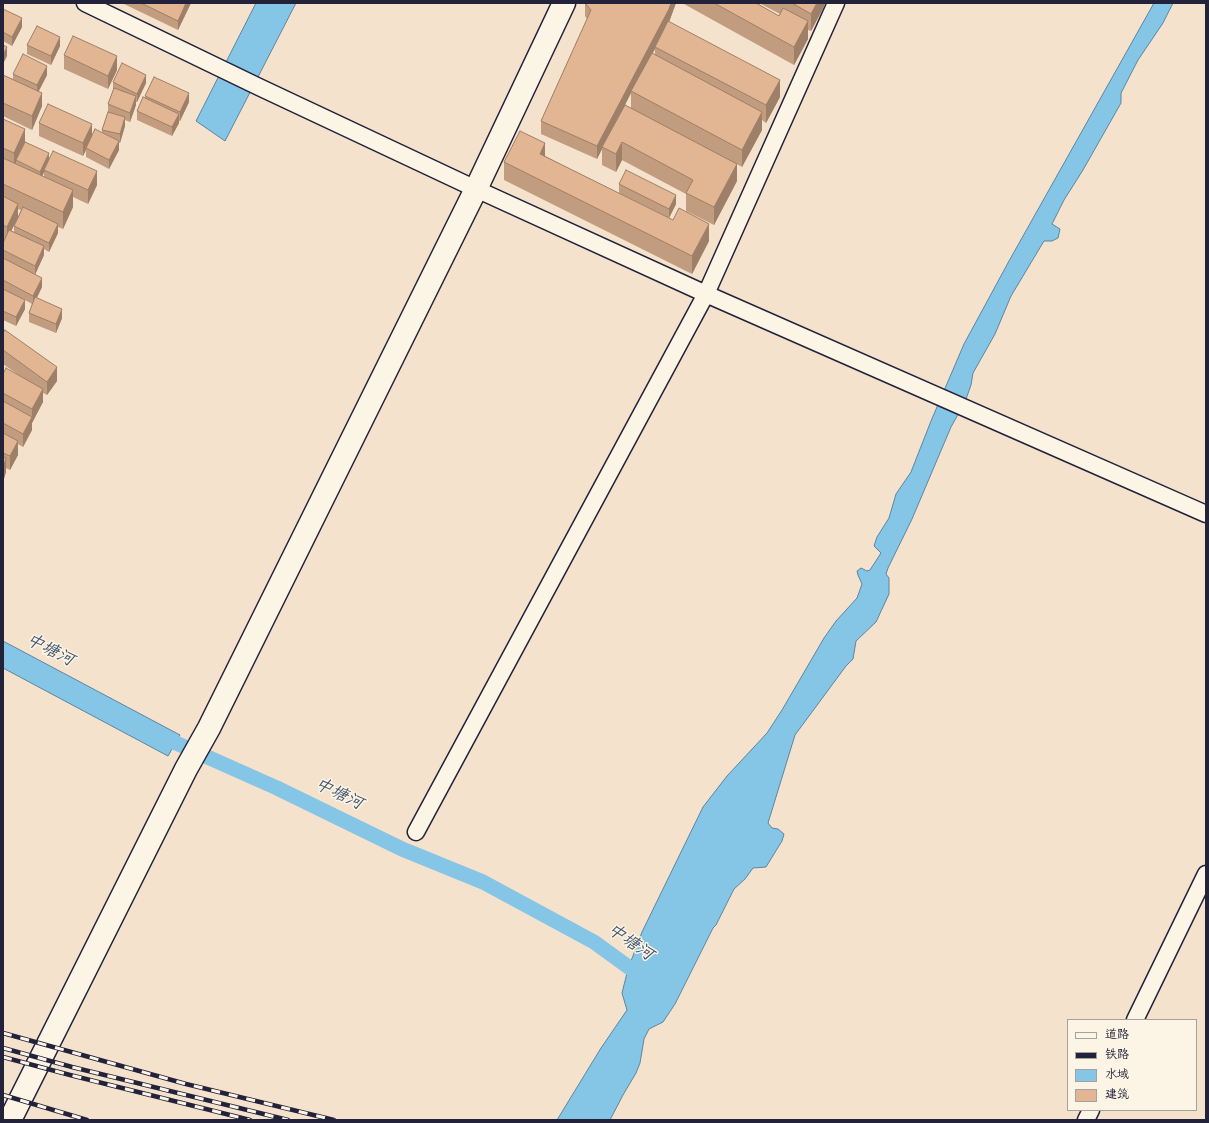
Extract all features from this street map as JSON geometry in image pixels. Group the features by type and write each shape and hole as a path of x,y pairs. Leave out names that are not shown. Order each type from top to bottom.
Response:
{"main road":[{"path":"10,1120 186,769 209,728 476,189 561,4"}],"street":[{"path":"85,3 476,189 706,294 1206,514"},
{"path":"416,832 706,294 836,3"},
{"path":"1135,1019 1206,874"},
{"path":"1086,1120 1090,1111"}],"water":[{"path":"256,3 296,3 225,141 196,121"},
{"path":"1154,3 1173,3 1163,23 1138,60 1121,93 1121,103 1064,200 1052,224 1060,229 1058,238 1052,241 1044,241 1011,296 995,334 973,373 971,385 965,402 951,427 912,519 888,568 886,574 889,578 889,594 876,622 856,641 853,659 846,666 795,735 768,823 772,828 778,829 784,834 782,841 766,867 753,868 745,879 734,889 675,1004 663,1022 649,1029 644,1039 640,1063 636,1073 610,1120 557,1120 601,1048 627,1010 622,993 628,969 642,932 703,807 727,776 767,733 824,638 836,621 857,598 862,584 857,571 861,568 867,571 870,570 881,553 874,546 877,537 889,518 896,494 911,472 964,344"},
{"path":"3,641 180,735 168,756 3,668"}],"building":[{"path":"141,3 186,3 178,21"},
{"path":"585,3 671,3 597,146 541,121 591,10"},
{"path":"714,3 756,3 779,16 783,8 808,21 794,47"},
{"path":"792,3 817,3 811,14"},
{"path":"3,9 22,18 12,37 3,32"},
{"path":"668,21 780,80 766,105 655,47"},
{"path":"37,26 60,37 51,56 27,45"},
{"path":"73,36 117,56 108,76 64,55"},
{"path":"3,45 7,47 3,55"},
{"path":"652,53 762,112 742,150 631,91"},
{"path":"23,54 47,66 37,85 13,74"},
{"path":"122,63 146,75 137,94 113,82"},
{"path":"3,75 42,93 32,116 3,103"},
{"path":"154,77 189,93 180,112 145,96"},
{"path":"114,88 136,96 130,113 108,104"},
{"path":"143,97 179,114 172,127 137,111"},
{"path":"48,104 92,124 83,143 39,123"},
{"path":"625,105 737,164 714,207 686,193 693,180 622,142 616,154 602,147"},
{"path":"108,112 125,117 120,134 102,130"},
{"path":"3,119 25,129 14,153 3,148"},
{"path":"95,129 119,141 109,160 86,148"},
{"path":"520,131 545,143 540,154 673,220 679,208 709,224 692,256 504,162"},
{"path":"25,142 49,153 40,172 16,160"},
{"path":"53,151 97,171 88,190 44,170"},
{"path":"3,158 73,190 63,212 3,184"},
{"path":"626,170 676,195 669,209 619,184"},
{"path":"3,196 18,204 7,227 3,225"},
{"path":"23,207 58,224 49,243 14,226"},
{"path":"9,230 44,246 35,266 3,250 3,243"},
{"path":"3,258 42,278 33,296 3,280"},
{"path":"3,289 25,300 16,317 3,311"},
{"path":"35,297 62,309 56,324 29,313"},
{"path":"5,330 57,367 47,382 3,350 3,333"},
{"path":"6,368 43,389 32,409 3,393 3,374"},
{"path":"3,401 32,417 23,434 3,423"},
{"path":"3,433 18,441 10,456 3,453"},
{"path":"3,457 6,458 3,468"}],"waterway":[{"name":"中塘河","path":"158,735 277,788 402,849 483,882 594,942 645,979"}],"railway":[{"path":"3,1033 186,1084 334,1120"},
{"path":"3,1048 72,1067 288,1120"},
{"path":"3,1057 250,1120"},
{"path":"3,1095 87,1120"}]}
